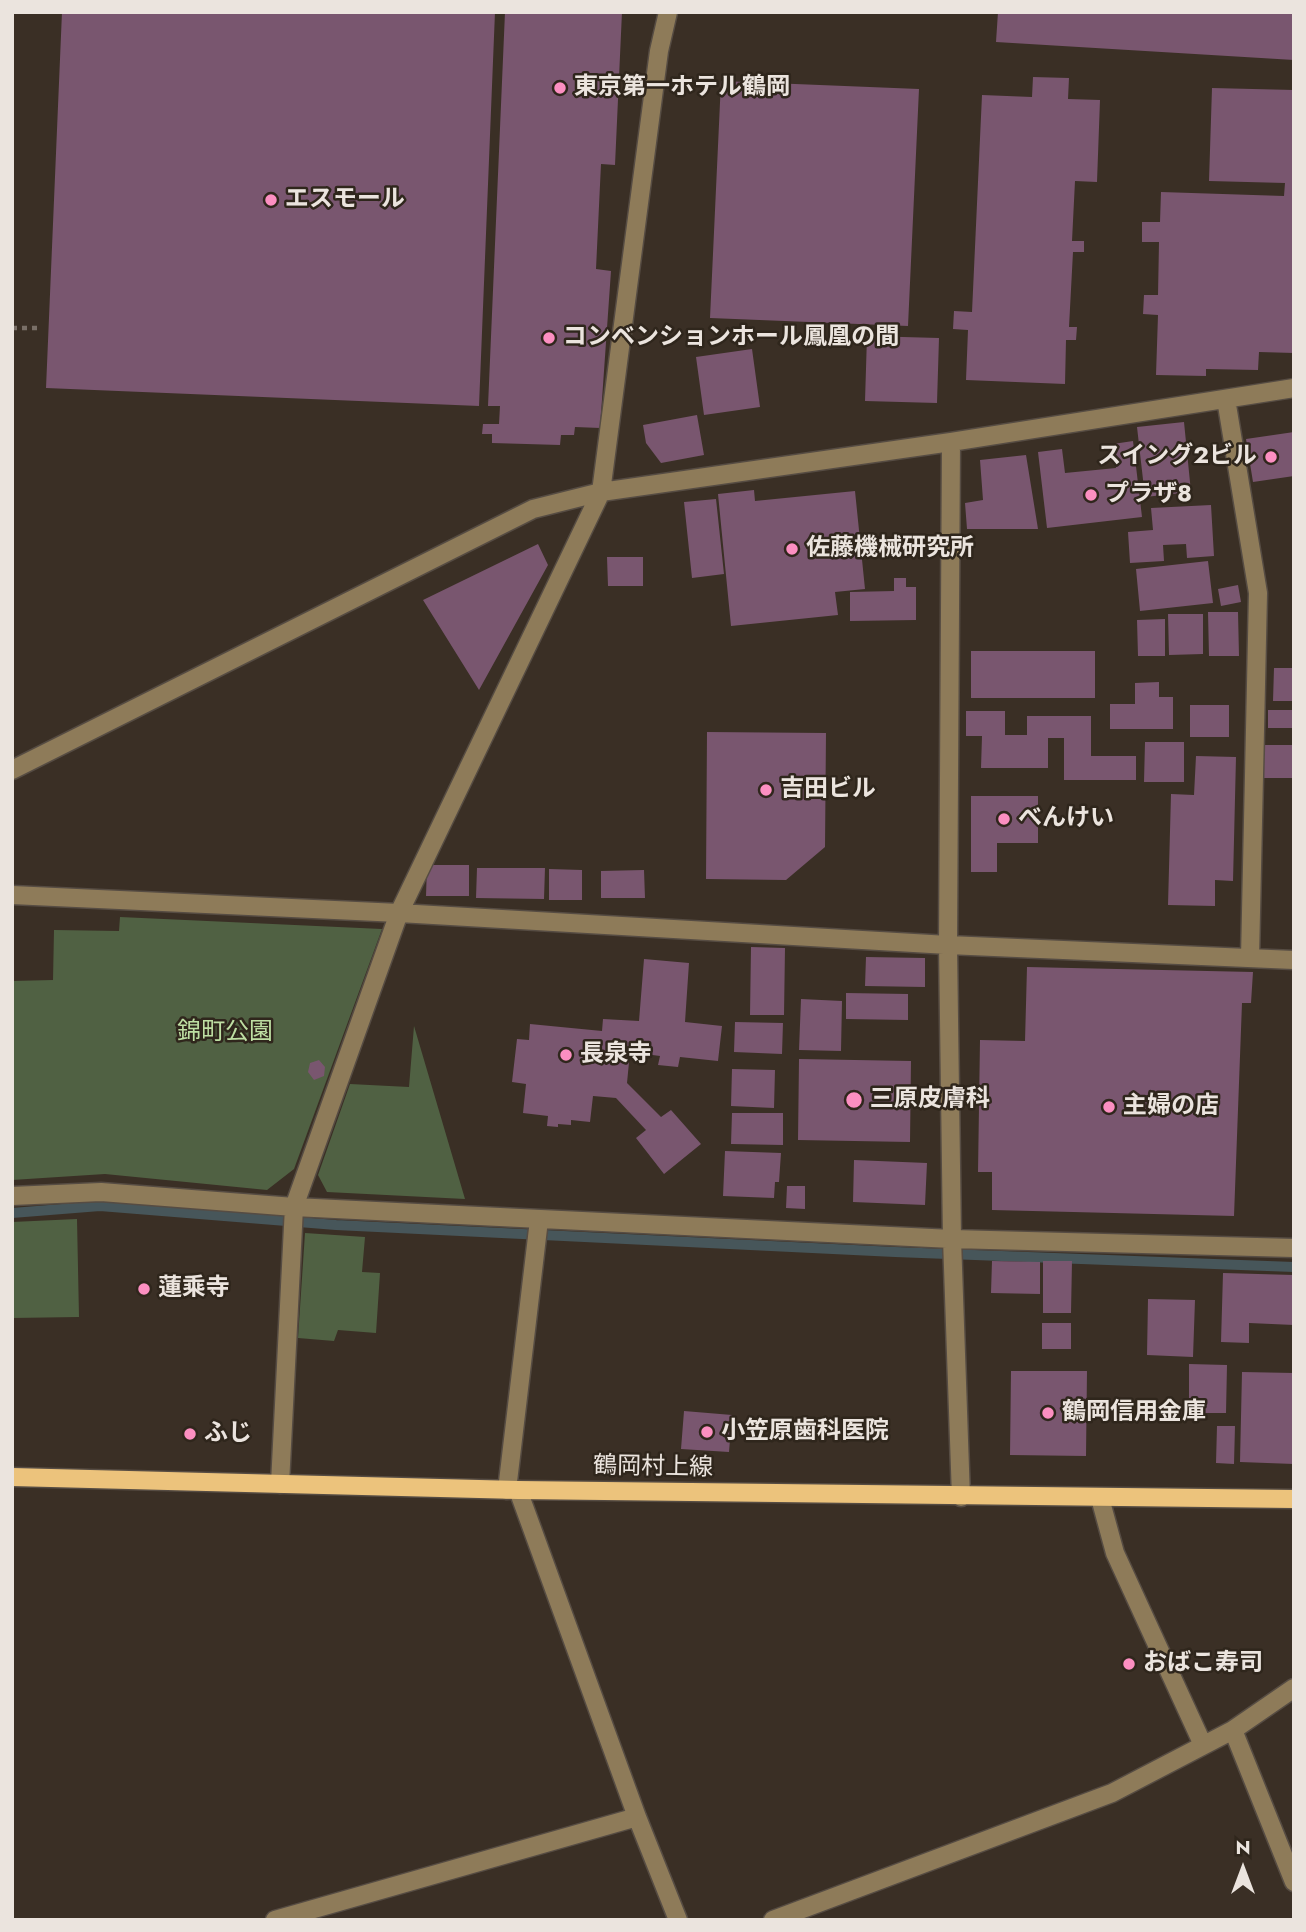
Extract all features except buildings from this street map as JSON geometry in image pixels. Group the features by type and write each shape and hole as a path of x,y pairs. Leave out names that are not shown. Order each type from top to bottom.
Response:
{"main road":[{"name":"鶴岡村上線","path":"12,1477 512,1490 1294,1499"}],"street":[{"path":"280,1484 293,1207 399,913 601,492 659,51 668,12"},
{"path":"12,770 533,509 601,492 951,442 1294,388"},
{"path":"1226,400 1258,593 1250,958"},
{"path":"951,442 948,945 952,1240 961,1497"},
{"path":"12,895 399,913 948,945 1294,960"},
{"path":"12,1196 101,1192 293,1207 952,1240 1294,1248"},
{"path":"539,1220 512,1490 636,1818 678,1920"},
{"path":"1100,1498 1115,1553 1203,1745"},
{"path":"774,1920 1112,1793 1233,1730 1294,1688"},
{"path":"1233,1730 1294,1882"},
{"path":"275,1920 636,1818"}],"path":[{"path":"12,328 39,328"}],"green space":[{"name":"錦町公園","path":"120,917 382,929 294,1169 267,1190 105,1174 12,1180 12,981 53,980 54,930 119,931"},
{"path":"414,1026 465,1199 327,1192 318,1175 350,1084 409,1087"},
{"path":"77,1219 79,1317 12,1318 12,1222"},
{"path":"305,1233 365,1237 362,1272 380,1273 376,1333 338,1330 334,1341 298,1338"}],"waterway":[{"path":"12,1213 100,1206 336,1225 895,1252 1294,1267"}],"place":[{"name":"東京第一ホテル鶴岡","path":"560,88"},
{"name":"エスモール","path":"271,200"},
{"name":"コンベンションホール鳳凰の間","path":"549,338"},
{"name":"スイング2ビル","path":"1271,457"},
{"name":"プラザ8","path":"1091,495"},
{"name":"佐藤機械研究所","path":"792,549"},
{"name":"吉田ビル","path":"766,790"},
{"name":"べんけい","path":"1004,819"},
{"name":"長泉寺","path":"566,1055"},
{"name":"三原皮膚科","path":"854,1100"},
{"name":"主婦の店","path":"1109,1107"},
{"name":"蓮乘寺","path":"144,1289"},
{"name":"鶴岡信用金庫","path":"1048,1413"},
{"name":"小笠原歯科医院","path":"707,1432"},
{"name":"ふじ","path":"190,1434"},
{"name":"おばこ寿司","path":"1129,1664"}]}
